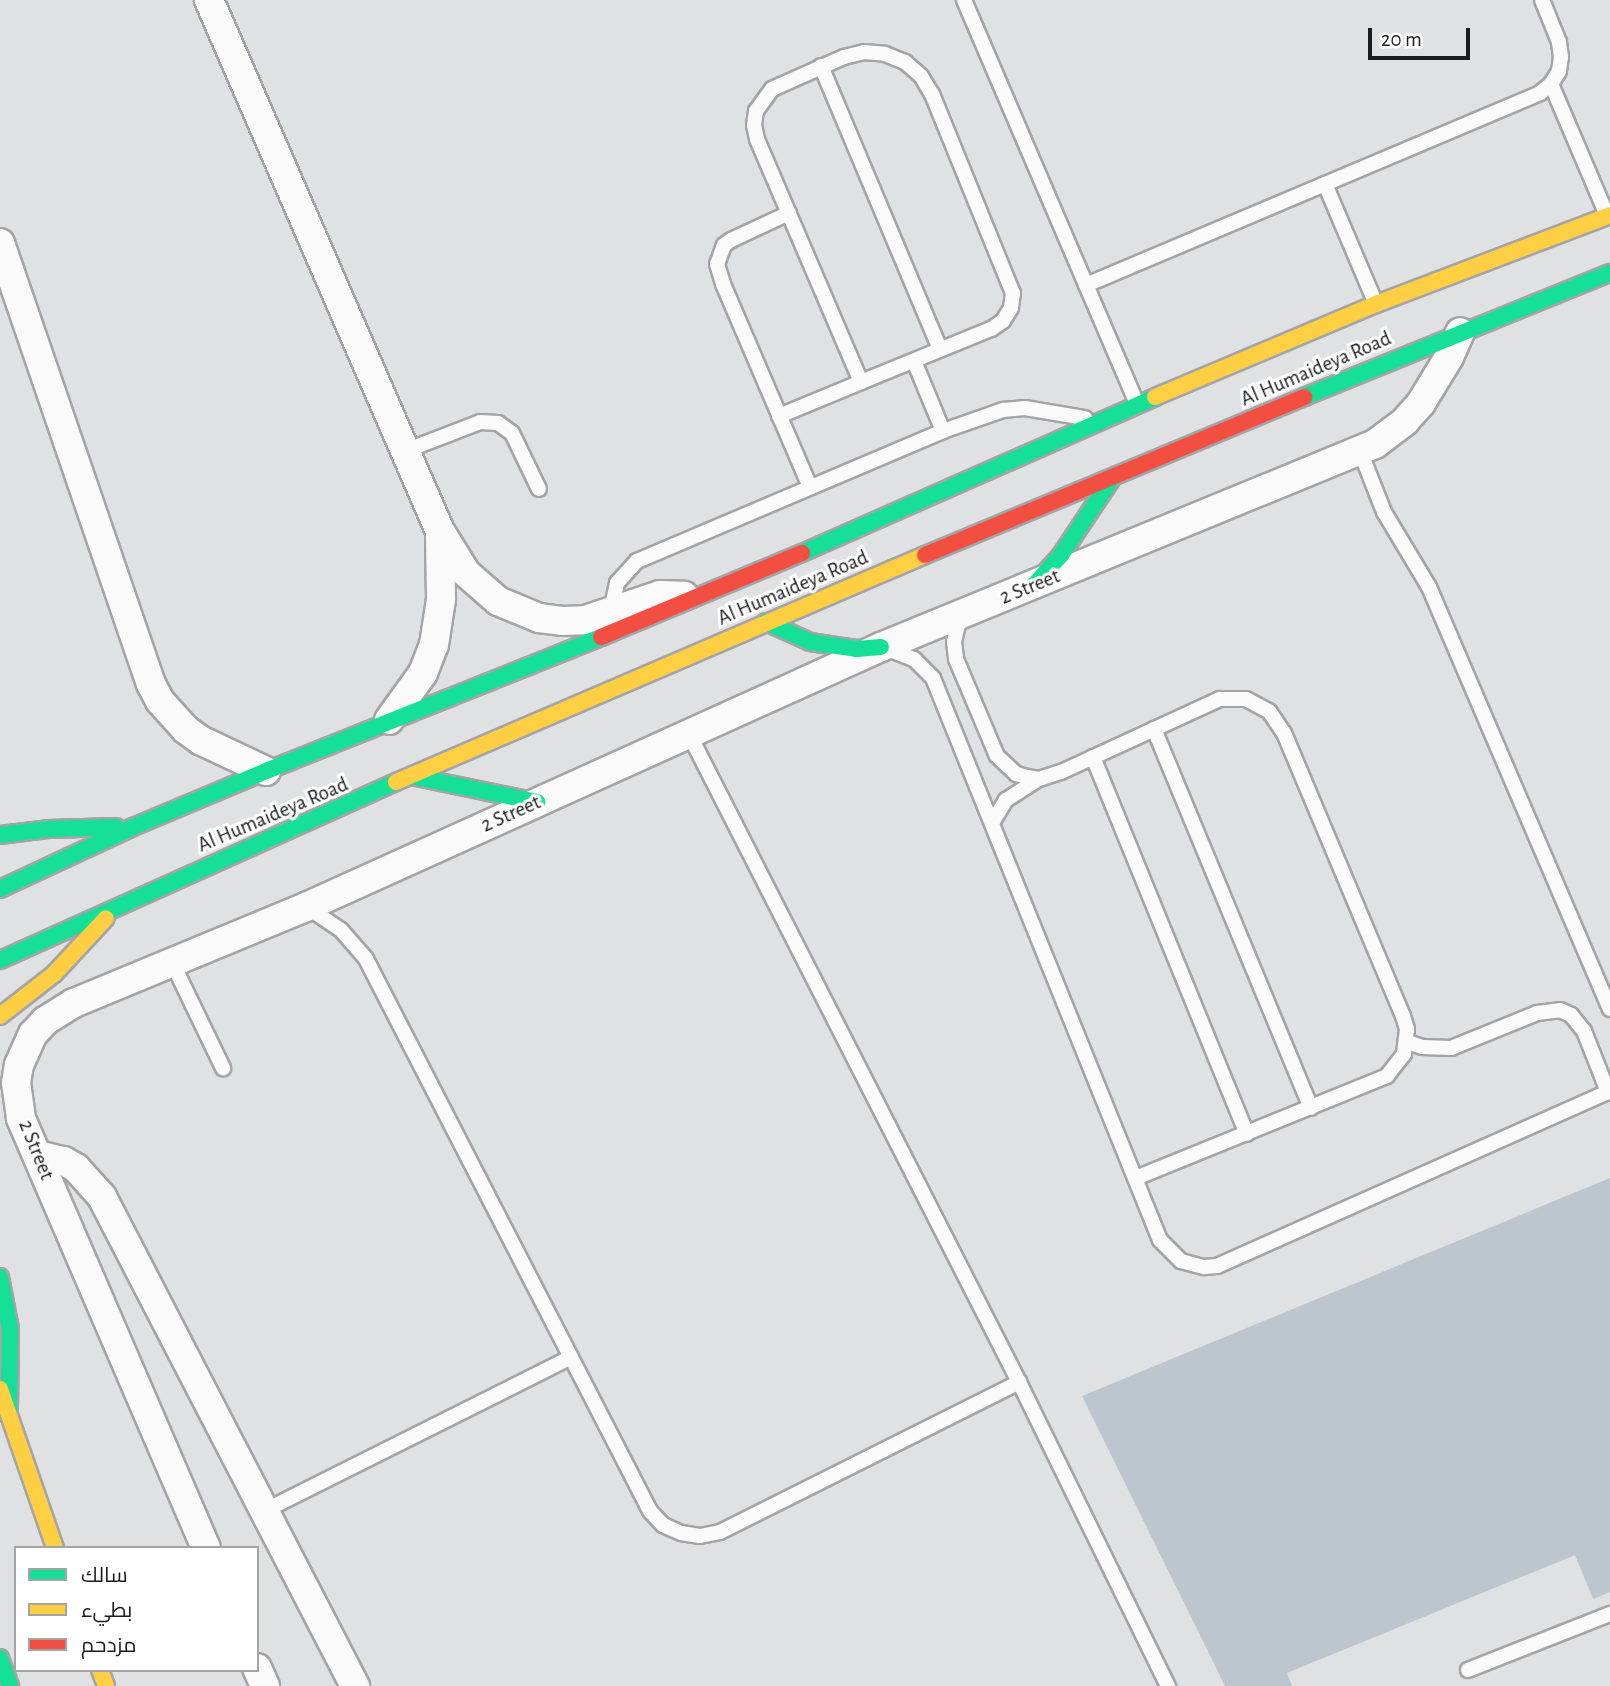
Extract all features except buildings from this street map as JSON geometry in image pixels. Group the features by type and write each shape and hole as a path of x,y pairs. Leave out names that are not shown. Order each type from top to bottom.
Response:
{"street":[{"path":"209,0 440,531 466,573 498,601 517,611 562,621 585,620 660,595 674,594 693,601"},
{"name":"Al Humaideya Road","path":"0,889 133,827 266,771 693,601 1100,421 1376,304 1609,215"},
{"path":"0,243 151,684 172,716 200,740 266,771"},
{"name":"Al Humaideya Road","path":"0,960 766,622 1460,332 1610,273"},
{"name":"2 Street","path":"205,1546 21,1118 16,1083 22,1057 33,1034 59,1011 306,906 881,647 1360,450 1391,433 1421,403 1437,381 1460,332"},
{"path":"1033,586 1061,555 1113,477"},
{"path":"389,720 423,673 434,645 442,599 440,531"},
{"path":"766,622 810,642 857,649 881,647"},
{"path":"416,777 537,802"},
{"path":"0,835 48,829 133,827"},
{"path":"0,1016 76,954 113,909"},
{"path":"37,1155 64,1161 97,1188 355,1686"},
{"path":"0,1277 10,1329 9,1416"},
{"path":"0,1389 54,1546"},
{"path":"0,1658 10,1686"}],"lane":[{"path":"964,0 1137,405"},
{"path":"1086,285 1540,93 1551,84 1559,71 1561,57 1559,42 1542,0"},
{"path":"779,416 861,383 914,361 940,349 991,329 1003,321 1011,308 1013,293 1009,279 932,94 921,76 905,62 885,54 864,52 821,66 772,89 756,111 757,139 861,383"},
{"path":"821,66 940,349"},
{"path":"1551,84 1609,215"},
{"path":"1325,184 1376,304"},
{"path":"789,213 724,245 718,264 723,284 810,487"},
{"path":"914,361 943,431"},
{"path":"611,611 617,583 637,561 984,415 1025,408 1100,421"},
{"path":"405,451 480,422 498,423 512,433 539,489"},
{"path":"1360,450 1384,512 1429,587 1610,1009"},
{"path":"960,615 954,642 956,659 997,756 1016,774 1039,779"},
{"path":"881,647 914,659 933,678 1160,1240 1169,1252 1192,1265 1217,1266 1609,1092 1584,1031 1571,1014 1560,1010 1537,1013 1451,1048 1422,1047 1407,1042"},
{"path":"992,823 1015,791 1039,779 1207,704 1233,697 1258,704 1278,721 1403,1016 1407,1042 1398,1066 1387,1076 1136,1178"},
{"path":"1154,729 1311,1108"},
{"path":"688,734 1019,1382 1168,1686"},
{"path":"1093,757 1247,1134"},
{"path":"306,906 341,930 366,959 650,1511 663,1525 681,1533 700,1536 720,1532 1019,1382"},
{"path":"172,962 223,1068"},
{"path":"266,1510 571,1357"},
{"path":"1468,1670 1610,1614"}],"traffic: fast":[{"path":"1304,397 1610,273"},
{"path":"802,553 1155,397"},
{"path":"1033,586 1061,555 1113,477"},
{"path":"766,622 810,642 857,649 881,647"},
{"path":"0,889 133,827 266,771 601,637"},
{"path":"416,777 537,802"},
{"path":"0,960 396,782"},
{"path":"0,835 48,829 116,827"},
{"path":"0,1277 10,1329 9,1416"},
{"path":"0,1658 10,1686"}],"traffic: slow":[{"path":"1155,397 1376,304 1610,215"},
{"path":"396,782 925,555"},
{"path":"0,1016 54,974 106,918"},
{"path":"0,1389 54,1546"},
{"path":"101,1672 106,1686"}],"traffic: jam":[{"path":"925,555 1304,397"},
{"path":"601,637 802,553"}]}
